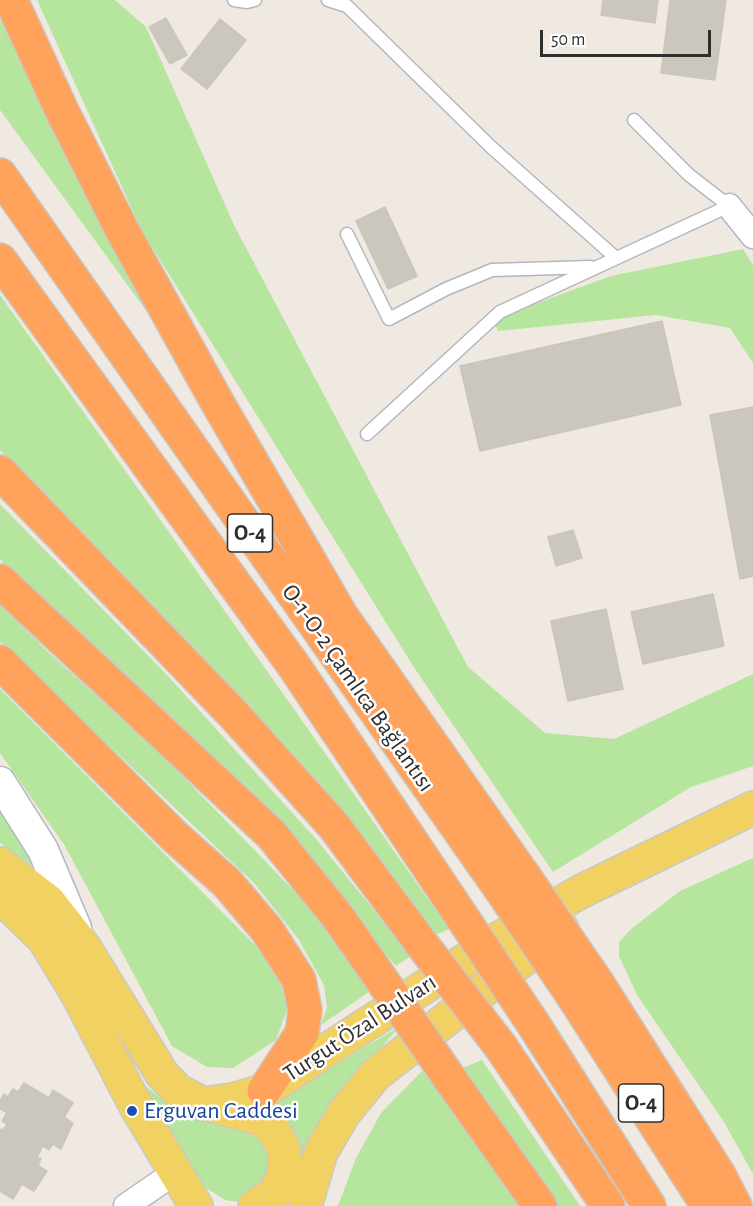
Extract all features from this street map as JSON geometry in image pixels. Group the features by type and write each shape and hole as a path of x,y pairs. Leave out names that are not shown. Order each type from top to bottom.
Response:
{"highway":[{"path":"11,0 122,230 217,402 341,615 513,884 587,992 719,1175 735,1206"},
{"name":"O-1-O-2 Çamlıca Bağlantısı","path":"0,175 513,884"},
{"name":"O-1-O-2 Çamlıca Bağlantısı","path":"0,260 294,666 534,1026 649,1206"},
{"path":"0,472 235,716 334,826 501,1047 608,1206"},
{"path":"0,581 271,834 338,917 540,1206"},
{"path":"0,662 173,836 227,882 267,930 299,980 305,1010 302,1033 264,1091"},
{"name":"O-4","path":"587,992 708,1206"}],"main road":[{"path":"304,1206 321,1152 344,1113 375,1075 664,852 753,808"},
{"name":"Turgut Özal Bulvarı","path":"204,1104 232,1100 264,1091 498,939 580,892 664,852"},
{"path":"0,864 48,902 84,947 162,1074 178,1091 204,1104 261,1119 279,1138 284,1149 285,1168 281,1183 272,1195 255,1206"},
{"path":"0,896 44,939 78,995 184,1187 215,1206"}],"street":[{"path":"729,206 753,236"},
{"path":"0,782 43,850 84,947"},
{"path":"126,1206 184,1187"}],"lane":[{"path":"234,0 247,3 255,0"},
{"path":"328,0 347,6 491,147 616,258"},
{"path":"367,434 500,312 729,206 690,175 634,120"},
{"path":"347,234 389,319 446,289 492,270 598,266"}],"green space":[{"path":"37,0 115,0 146,27 235,227 468,667 545,733 614,739 753,674 753,766 691,787 553,872 415,669 142,231"},
{"path":"0,20 158,317 153,320 0,110"},
{"path":"743,249 753,265 753,363 730,328 656,315 498,331 493,319 611,276"},
{"path":"0,295 449,929 435,935 279,738 0,450"},
{"path":"0,504 167,675 316,839 411,956 396,966 245,793 127,676 26,591 0,559"},
{"path":"0,604 47,651 167,760 297,894 376,987 321,1025 327,1007 324,985 299,940 255,884 0,642"},
{"path":"0,689 251,941 280,974 287,1010 276,1040 233,1068 207,1067 172,1046 65,846 0,753"},
{"path":"0,807 41,872 0,843"},
{"path":"753,858 753,1174 724,1122 637,995 619,956 619,942 631,929 680,891"},
{"path":"400,1026 329,1107 303,1154 291,1195 291,1206 275,1206 265,1108"},
{"path":"482,1060 580,1206 555,1206 460,1069"},
{"path":"422,1071 521,1206 338,1206 356,1158 381,1113"},
{"path":"141,1082 165,1102 187,1114 245,1132 264,1143 270,1156 266,1176 257,1191 240,1202 225,1200 184,1169"}],"building":[{"path":"603,0 658,0 655,23 601,15"},
{"path":"670,0 726,0 715,80 661,73"},
{"path":"166,18 187,55 170,64 149,27"},
{"path":"220,19 246,40 207,89 181,69"},
{"path":"385,207 417,276 388,289 356,221"},
{"path":"662,321 681,405 480,451 460,366"},
{"path":"753,407 753,576 740,579 710,415"},
{"path":"573,530 582,558 556,566 548,537"},
{"path":"713,594 724,646 643,664 631,612"},
{"path":"606,609 623,689 568,701 551,621"},
{"path":"24,1083 49,1098 53,1090 73,1103 64,1117 73,1123 61,1149 53,1144 49,1150 43,1146 37,1157 41,1159 38,1166 47,1171 34,1191 22,1184 13,1199 0,1191 0,1129 3,1130 7,1124 2,1121 7,1113 0,1109 0,1101 4,1094 8,1097 13,1089 18,1092"}],"place":[{"name":"Erguvan Caddesi","path":"132,1111"}]}
